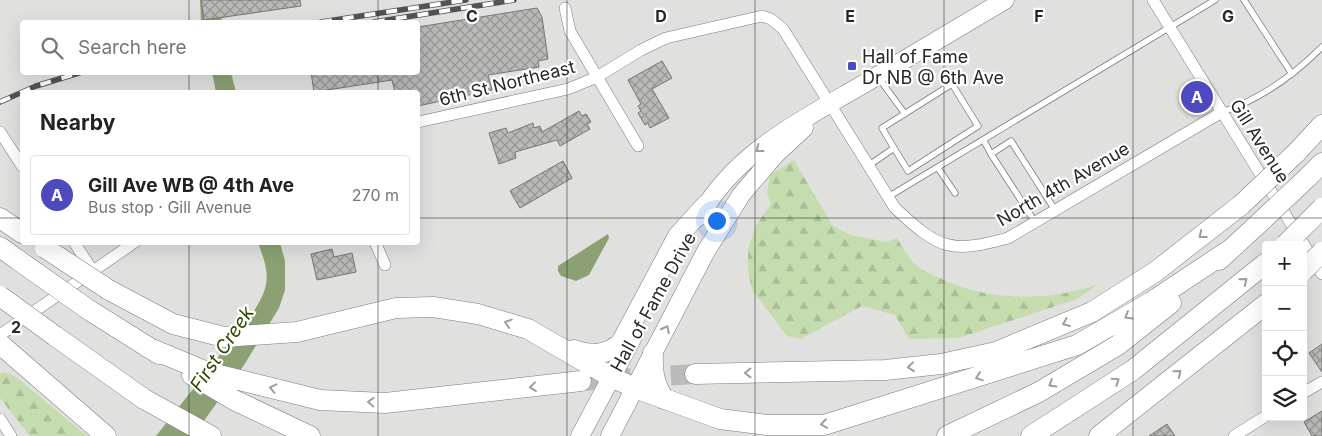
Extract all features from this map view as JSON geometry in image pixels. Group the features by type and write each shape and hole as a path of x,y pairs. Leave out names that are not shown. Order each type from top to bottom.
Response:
{"highway":[{"path":"695,374 885,370 941,364 996,352 1092,312 1155,272 1241,206 1322,125"},
{"path":"947,436 1039,392 1118,345 1194,284 1315,170"},
{"path":"540,336 591,355 615,348 626,334 678,236 706,204"},
{"path":"1289,241 1322,208"},
{"path":"0,218 20,232"},
{"path":"41,245 110,290 173,324 224,337 297,332 396,308 433,307 478,314 528,329 612,378 635,388 720,419 767,425 824,425 1078,345 1151,302 1228,251"},
{"path":"0,247 88,310 147,347 234,400 305,434"},
{"path":"1307,267 1322,252"},
{"path":"1031,436 1133,370 1262,266"},
{"path":"0,296 144,399 211,436"},
{"path":"1099,436 1262,307"},
{"path":"0,344 22,361 106,436"},
{"path":"147,347 207,372 320,400 385,403 581,381"},
{"path":"653,353 652,370 654,381 664,399"},
{"path":"80,412 115,436"}],"main road":[{"name":"Hall of Fame Drive","path":"580,436 706,204 740,164 777,136 1005,0"},
{"name":"Hall of Fame Drive","path":"610,436 705,253 741,195 775,155 829,104"}],"street":[{"name":"Gill Avenue","path":"1153,0 1322,274"},
{"path":"565,8 570,31 638,146"},
{"name":"6th St Northeast","path":"420,122 568,89 598,77 641,50 666,38 762,16 771,19"},
{"name":"North 4th Avenue","path":"771,19 783,29 895,208 921,232 946,246 975,248 1008,238 1222,112"},
{"path":"0,132 20,163"},
{"path":"76,245 92,270"},
{"path":"0,335 130,245"},
{"path":"376,245 385,265"},
{"path":"1307,391 1322,382"},
{"path":"0,418 11,436"},
{"path":"1234,436 1262,418"}],"lane":[{"path":"888,197 984,141 1215,0"},
{"path":"1244,0 1292,74"},
{"path":"1222,112 1244,105 1292,74 1322,47"},
{"path":"877,76 904,114"},
{"path":"952,84 978,126 908,171 882,128 904,114 952,84"},
{"path":"984,141 1035,222"},
{"path":"991,154 1011,141 1055,210"},
{"path":"868,166 894,148"},
{"path":"938,168 955,193"}],"green space":[{"path":"794,160 832,225 850,235 886,242 897,238 908,256 917,266 957,285 997,295 1017,297 1059,294 1099,284 1077,299 959,338 909,339 895,315 862,306 801,339 787,336 752,290 748,270 748,250 755,227 771,204 767,194 770,175"},
{"path":"5,372 16,377 87,436 30,436 0,398 0,373"}],"shaded area":[{"path":"200,0 220,0 222,20 201,20"},
{"path":"212,75 232,75 235,90 216,90"},
{"path":"608,234 609,238 589,275 576,281 561,276 558,266"},
{"name":"First Creek","path":"259,245 281,245 285,261 285,290 279,308 244,365 193,436 156,436 252,314 263,295 267,279 265,263"}],"building":[{"path":"201,0 300,0 301,6 204,20"},
{"path":"537,8 542,17 548,59 538,61 539,67 488,75 492,90 420,106 420,90 394,90 392,80 327,90 314,90 311,75 420,75 420,27"},
{"path":"662,61 672,78 652,89 669,118 650,128 648,123 645,125 638,113 641,111 638,106 641,104 628,80"},
{"path":"579,111 582,116 586,114 591,122 587,124 590,129 560,146 557,140 515,152 516,158 499,164 489,133 506,128 508,133 533,123 534,128 540,126 542,132"},
{"path":"563,161 572,178 520,208 510,191"},
{"path":"332,249 334,257 352,253 356,272 317,280 311,254"},
{"path":"1322,344 1322,372 1309,353"},
{"path":"1322,411 1322,436 1312,436 1304,422"},
{"path":"1167,424 1175,436 1149,436"}],"tunnel":[{"path":"581,381 695,374"}],"railway":[{"path":"334,20 466,0"},
{"path":"387,20 514,0"},
{"path":"27,90 72,75"},
{"path":"0,102 20,93"}],"place":[{"name":"Hall of Fame Dr NB @ 6th Ave","path":"852,66"},
{"name":"Gill Ave WB @ 4th Ave","path":"1197,97"}]}
